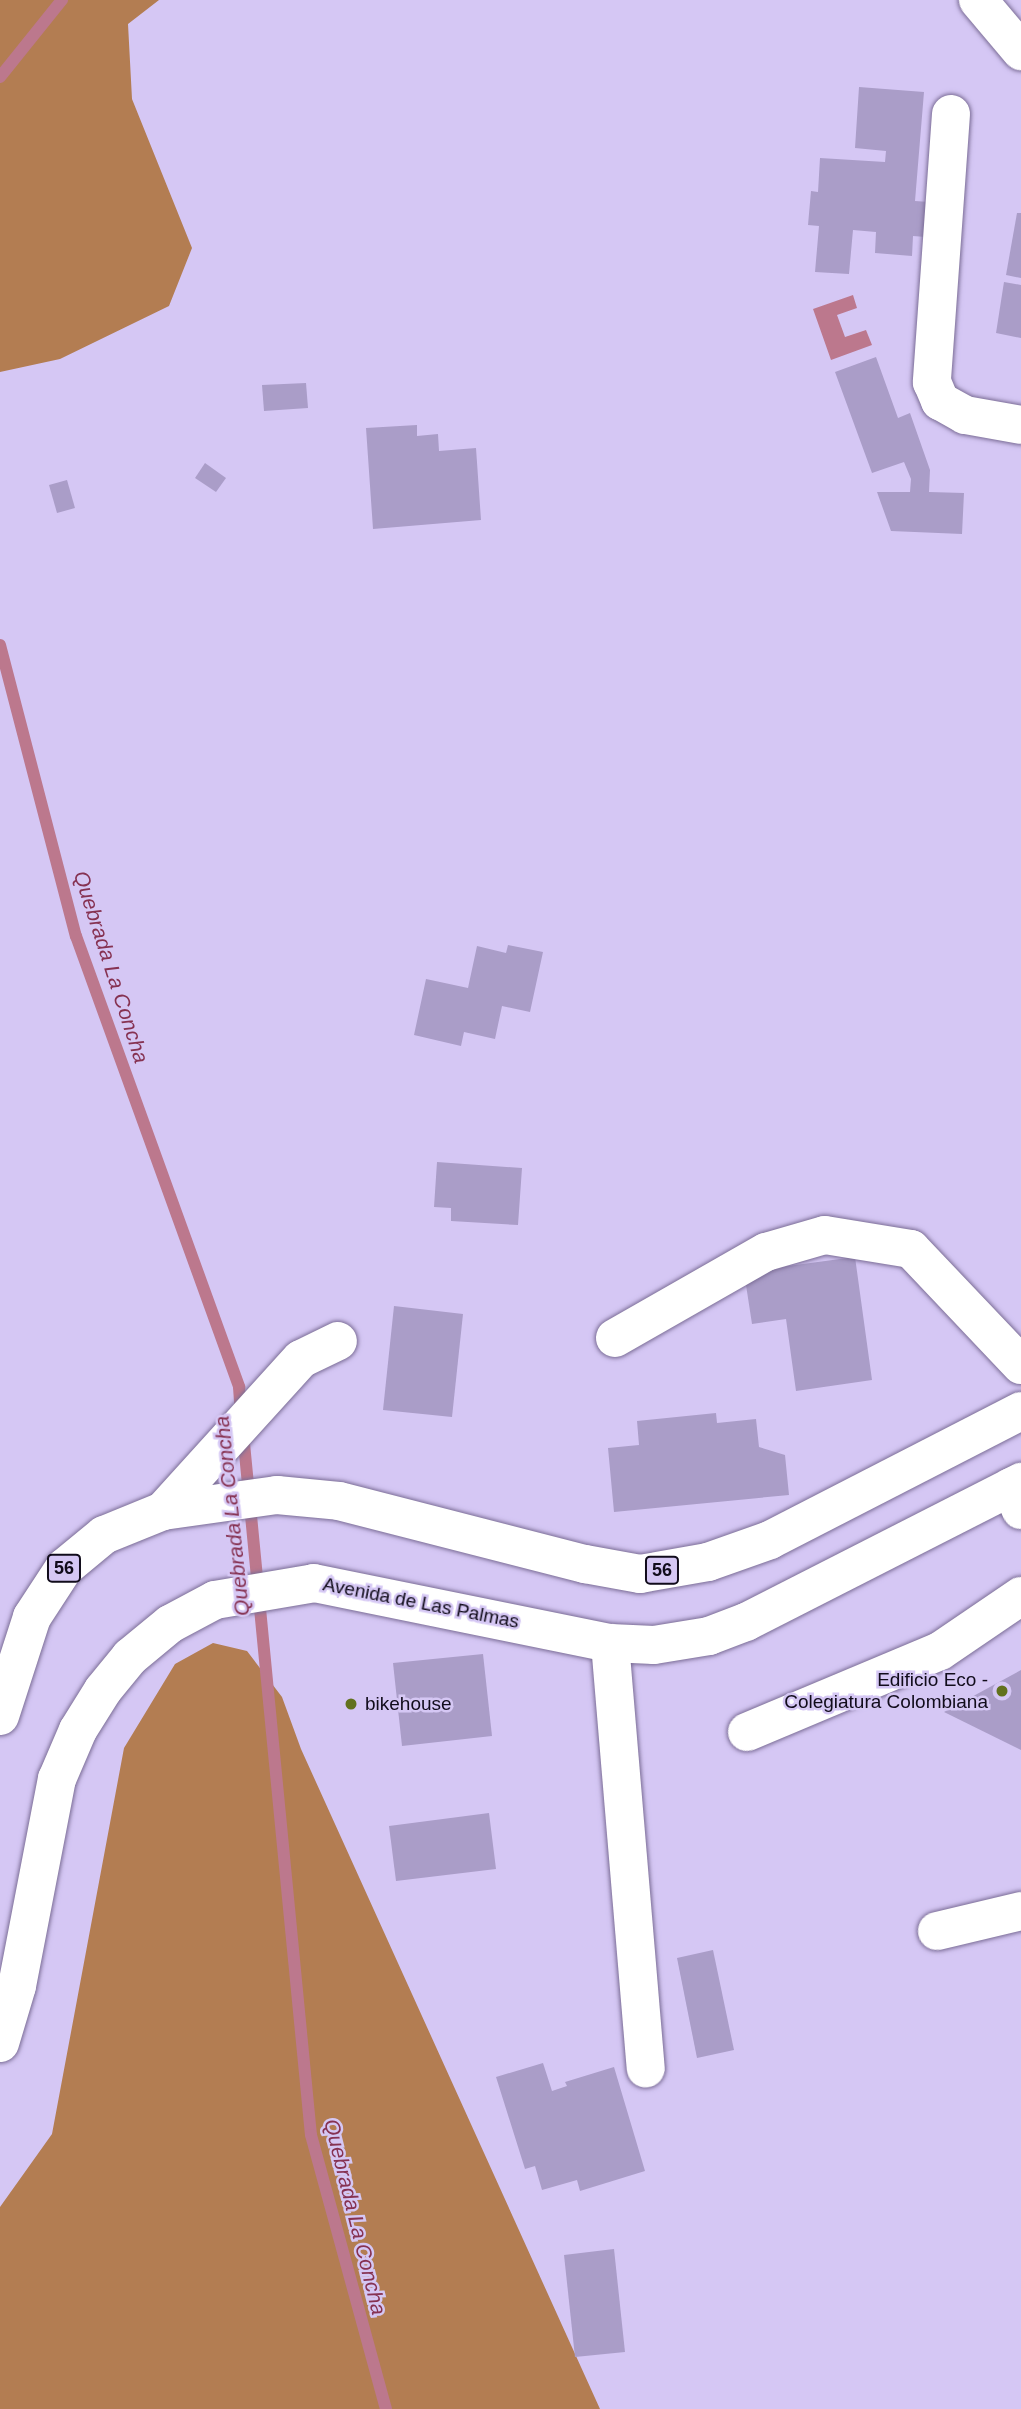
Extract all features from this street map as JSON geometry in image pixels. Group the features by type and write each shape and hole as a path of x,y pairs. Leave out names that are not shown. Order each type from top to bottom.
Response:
{"main road":[{"path":"978,0 1021,51"},
{"path":"951,114 932,382 940,401 965,415 1021,425"},
{"path":"615,1338 766,1252 825,1235 911,1249 1021,1365"},
{"path":"163,1511 300,1359 338,1341"},
{"name":"56","path":"0,1716 32,1617 64,1568 104,1535 163,1511 209,1502 277,1495 339,1501 585,1564 639,1574 708,1562 770,1540 1021,1411"},
{"name":"Avenida de Las Palmas","path":"0,2043 17,1986 57,1779 78,1730 130,1657 170,1624 215,1601 314,1583 610,1643 654,1645 709,1636 746,1622 1018,1493"},
{"path":"747,1732 940,1651 1021,1597"},
{"path":"610,1643 646,2068"},
{"path":"937,1931 1021,1912"}],"shaded area":[{"path":"0,0 159,0 128,24 132,99 192,248 169,306 60,359 0,372"},
{"path":"853,295 857,308 837,315 845,337 866,330 872,345 831,360 813,309"},
{"path":"213,1643 247,1651 282,1697 301,1749 600,2409 0,2409 0,2207 52,2134 124,1748 175,1664"}],"building":[{"path":"859,87 924,92 915,201 929,202 926,237 913,236 912,256 875,253 876,232 853,230 849,274 815,272 819,226 808,225 811,191 818,192 820,158 885,162 886,151 855,148"},
{"path":"1017,213 1021,213 1021,278 1006,275"},
{"path":"1004,282 1021,285 1021,338 996,333"},
{"path":"876,357 898,418 910,413 930,470 929,492 964,493 962,534 891,531 877,492 910,492 911,479 904,462 872,473 835,372"},
{"path":"306,383 308,408 264,411 262,385"},
{"path":"417,425 417,436 438,434 439,451 476,448 481,520 373,529 366,428"},
{"path":"205,463 226,478 216,492 195,478"},
{"path":"67,480 75,508 57,513 49,485"},
{"path":"508,945 543,952 530,1012 502,1006 495,1039 464,1032 461,1046 414,1035 426,979 468,988 477,946 506,953"},
{"path":"437,1162 522,1168 518,1225 451,1221 451,1208 434,1207"},
{"path":"855,1257 872,1380 796,1391 786,1319 752,1324 744,1272"},
{"path":"394,1306 463,1314 452,1417 383,1410"},
{"path":"716,1413 717,1423 756,1419 759,1447 785,1455 789,1495 614,1512 608,1448 639,1445 637,1421"},
{"path":"483,1654 492,1736 402,1746 393,1663"},
{"name":"Edificio Eco - Colegiatura Colombiana","path":"1021,1670 1021,1750 944,1712"},
{"path":"489,1813 496,1869 396,1881 389,1826"},
{"path":"713,1950 734,2050 697,2058 677,1958"},
{"path":"543,2063 552,2091 567,2086 565,2082 614,2067 645,2171 580,2191 577,2180 542,2190 535,2166 525,2169 496,2077"},
{"path":"614,2249 625,2352 575,2357 564,2255"}],"waterway":[{"name":"Quebrada La Concha","path":"0,77 62,0"},
{"name":"Quebrada La Concha","path":"0,645 76,936 239,1387 241,1415"},
{"name":"Quebrada La Concha","path":"243,1433 311,2135 386,2409"}],"place":[{"name":"Edificio Eco - Colegiatura Colombiana","path":"1002,1691"},
{"name":"bikehouse","path":"351,1704"}]}
